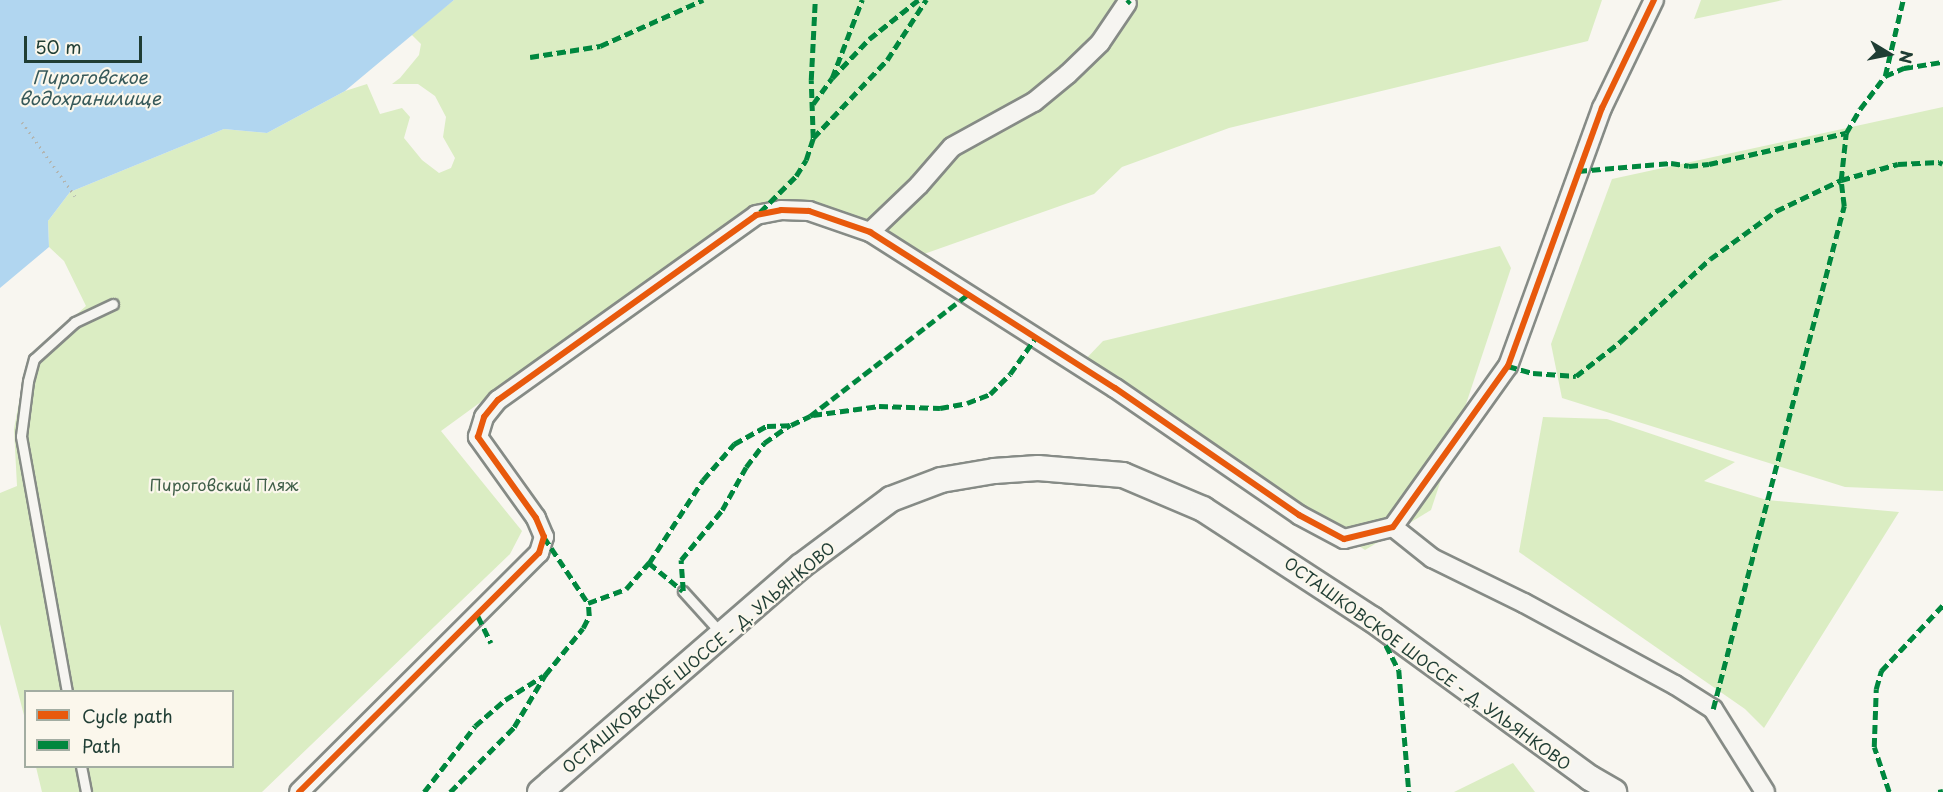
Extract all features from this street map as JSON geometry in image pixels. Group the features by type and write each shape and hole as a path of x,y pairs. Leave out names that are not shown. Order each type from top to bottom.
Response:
{"street":[{"path":"299,792 539,554 544,537 536,518 478,437 484,417 498,400 756,215 781,210 809,210 870,232 1115,388 1299,515 1344,539 1393,527 1508,366 1598,117 1654,0"},
{"path":"870,232 952,147 1034,102 1068,74 1100,43 1127,3"},
{"name":"ОСТАШКОВСКОЕ ШОССЕ - Д. УЛЬЯНКОВО","path":"540,792 801,566 891,499 941,480 994,471 1038,468 1123,475 1203,508 1372,619 1590,778 1614,792"},
{"path":"1393,527 1432,558 1524,603 1676,685 1713,709 1765,792"}],"lane":[{"path":"67,690 21,436 28,381 34,358 75,322 113,304"},
{"path":"683,591 721,633"},
{"path":"81,768 86,792"}],"path":[{"path":"22,122 75,196"}],"green space":[{"name":"Пироговский Пляж","path":"454,0 1602,0 1588,41 1229,128 1122,167 1094,194 924,254 832,207 750,206 441,431 522,531 510,554 262,792 42,792 36,768 234,768 234,690 24,690 24,715 0,624 0,493 17,486 14,429 26,365 35,352 86,306 64,261 49,247 48,221 70,192 224,129 267,133 345,91 367,84 380,114 402,108 410,117 404,138 422,160 439,173 451,168 455,158 443,137 446,117 435,96 418,84 392,84 419,55 421,44 411,34"},
{"path":"1701,0 1783,0 1694,19"},
{"path":"1943,107 1943,491 1845,487 1562,398 1551,344 1612,179"},
{"path":"1500,246 1511,268 1431,510 1365,550 1082,363 1103,341"},
{"path":"1543,417 1607,419 1735,462 1704,481 1767,500 1899,512 1764,728 1745,709 1519,552"},
{"path":"1513,763 1535,792 1454,792"}],"water":[{"name":"Пироговское водохранилище","path":"0,0 454,0 345,91 267,133 224,129 70,192 48,221 49,247 0,288"}],"marked path":[{"path":"530,57 600,46 703,0"},
{"path":"760,212 796,176 806,160 813,138 811,80 815,0"},
{"path":"813,104 832,78 862,0"},
{"path":"832,78 869,39 918,0"},
{"path":"813,138 887,60 926,0"},
{"path":"1127,3 1130,0"},
{"path":"1885,76 1903,0"},
{"path":"1578,171 1671,163 1689,166 1709,164 1846,133 1860,109 1885,76 1904,68 1943,62"},
{"path":"1713,709 1844,206 1841,180 1846,133"},
{"path":"1508,366 1533,373 1576,376 1620,342 1710,259 1776,211 1841,180 1898,164 1939,162 1943,164"},
{"path":"544,537 588,603 626,589 649,563 703,480 734,444 767,426 791,425 810,416 967,295"},
{"path":"813,415 879,406 940,408 967,403 990,394 1010,374 1036,337"},
{"path":"683,591 681,560 722,510 746,467 764,443 790,425"},
{"path":"649,563 683,591"},
{"path":"450,792 514,727 545,675 583,628 589,616 588,603"},
{"path":"1889,792 1874,747 1876,689 1881,671 1943,605"},
{"path":"478,616 491,643"},
{"path":"1386,645 1399,670 1409,792"},
{"path":"424,792 475,726 505,700 543,676"},
{"path":"1938,792 1943,791"}],"cycle path":[{"path":"299,792 539,553 544,537 536,518 478,437 484,417 498,400 756,215 781,210 809,211 870,232 1115,388 1299,515 1344,539 1393,527 1508,366 1602,108 1654,0"}]}
